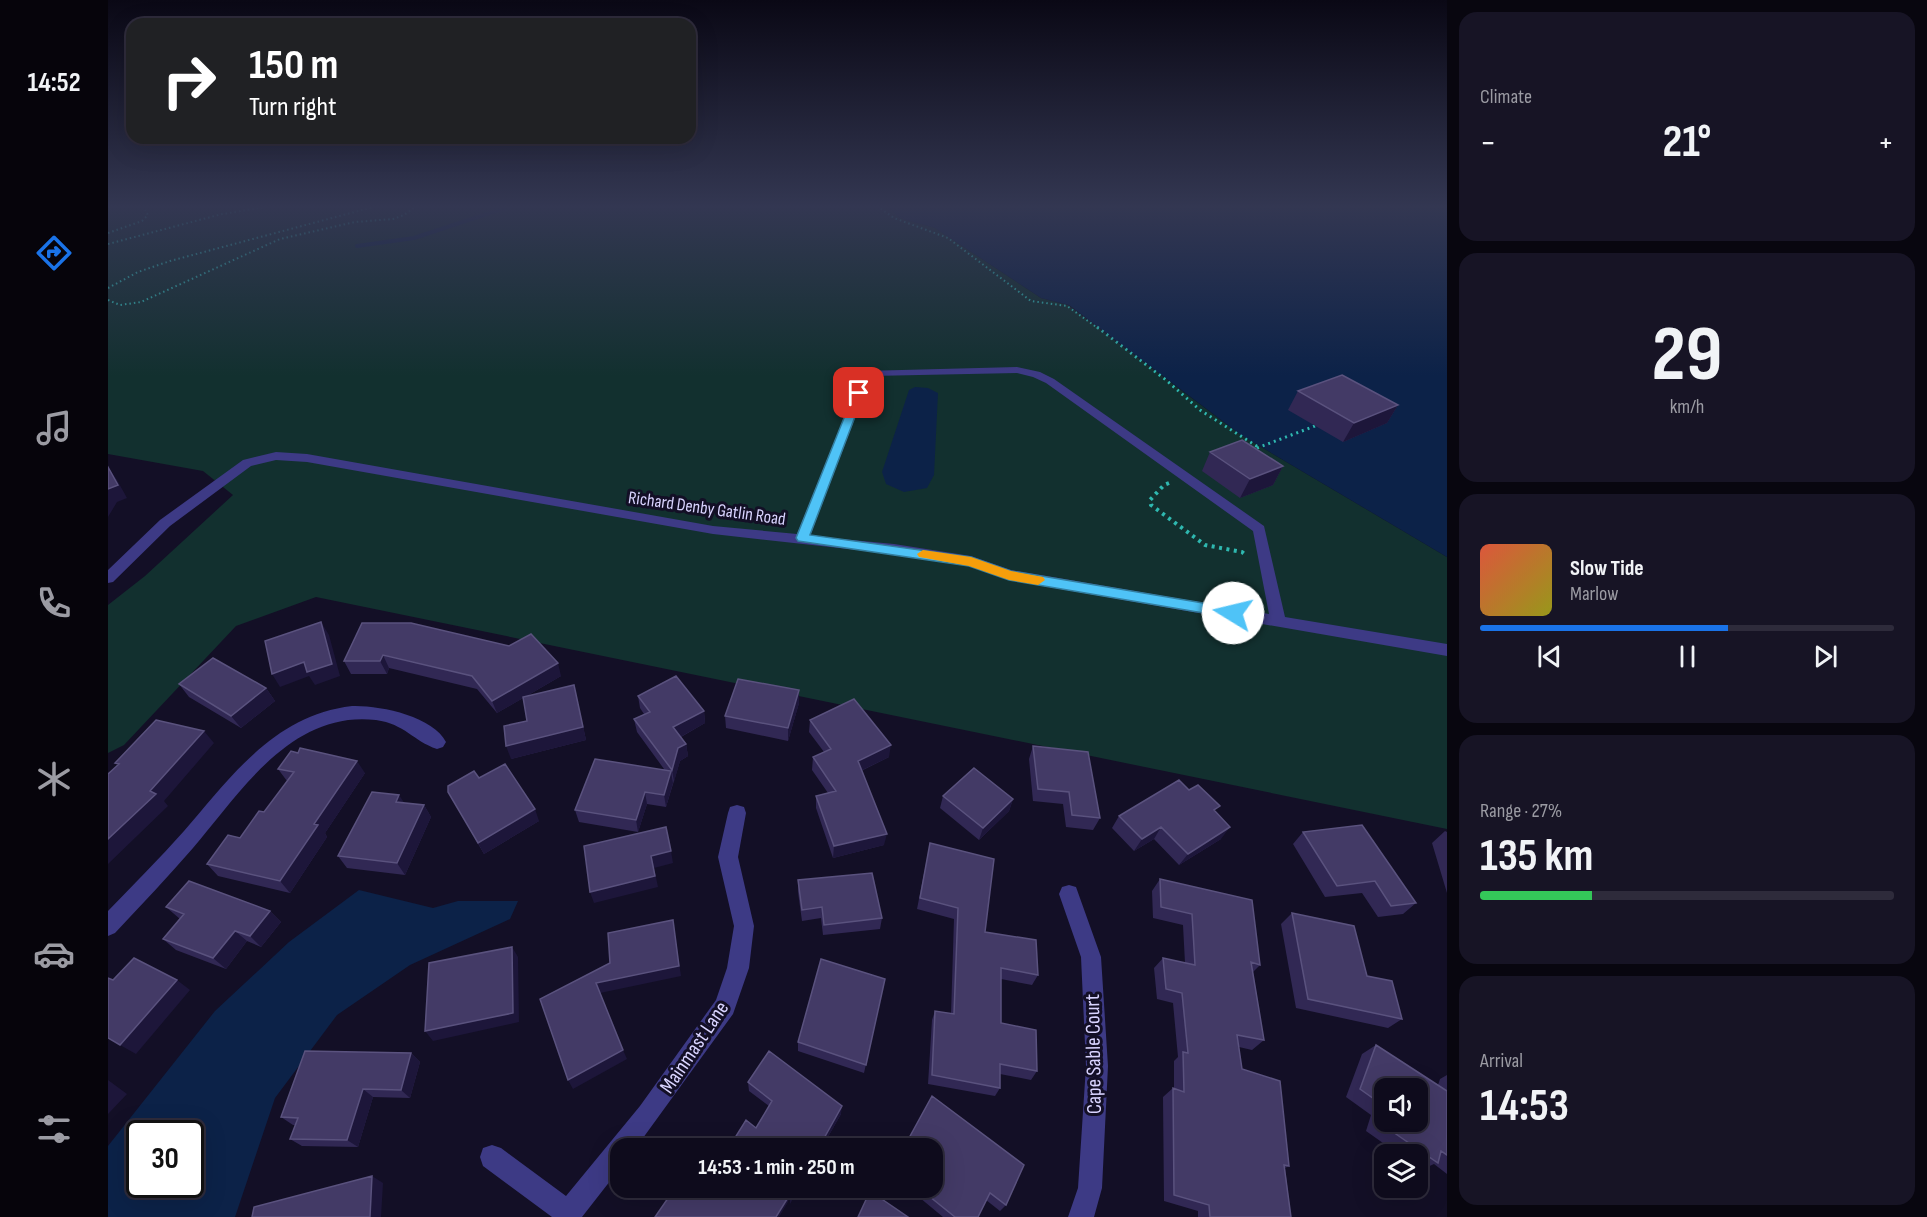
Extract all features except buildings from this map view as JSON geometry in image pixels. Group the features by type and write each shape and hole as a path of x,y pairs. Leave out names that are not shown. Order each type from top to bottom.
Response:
{"street":[{"path":"802,538 867,373 1017,370 1036,374 1050,381 1259,529 1278,621"},
{"name":"Richard Denby Gatlin Road","path":"108,578 165,523 224,478 247,464 276,456 307,458 702,529 802,538 971,561 1009,575 1447,650"},
{"path":"108,926 188,841 259,757 278,741 304,725 334,716 381,713 408,722 437,742"},
{"name":"Mainmast Lane","path":"567,1215 648,1114 725,1006 738,968 744,926 728,858 737,813"},
{"name":"Cape Sable Court","path":"1069,894 1091,957 1097,1066 1090,1188 1081,1217"},
{"path":"492,1157 567,1215"}],"path":[{"path":"108,288 138,272 166,263"},
{"path":"108,300 120,305 141,302 228,263"},
{"path":"981,263 1031,301 1067,306 1080,314 1166,380 1200,410 1258,447 1315,426"}],"green space":[{"path":"108,263 988,263 1041,298 1068,305 1241,435 1447,557 1447,829 316,597 236,626 124,745 108,753 108,605 145,576 233,495 203,471 108,454"}],"water":[{"path":"988,263 1447,263 1447,557 1241,435 1069,305 1041,298"},
{"path":"915,387 928,388 938,393 934,475 927,488 904,492 886,484 882,472 909,390"},
{"path":"359,890 433,908 458,901 518,901 510,919 410,965 337,1015 275,1098 235,1217 108,1217 108,1146 126,1123 126,1198 204,1198 204,1120 129,1120 215,1011 289,942"}],"slow traffic":[{"path":"923,554 971,561 1009,575 1038,580"}],"route":[{"path":"859,393 802,538 971,561 1009,575 1233,613"}]}
